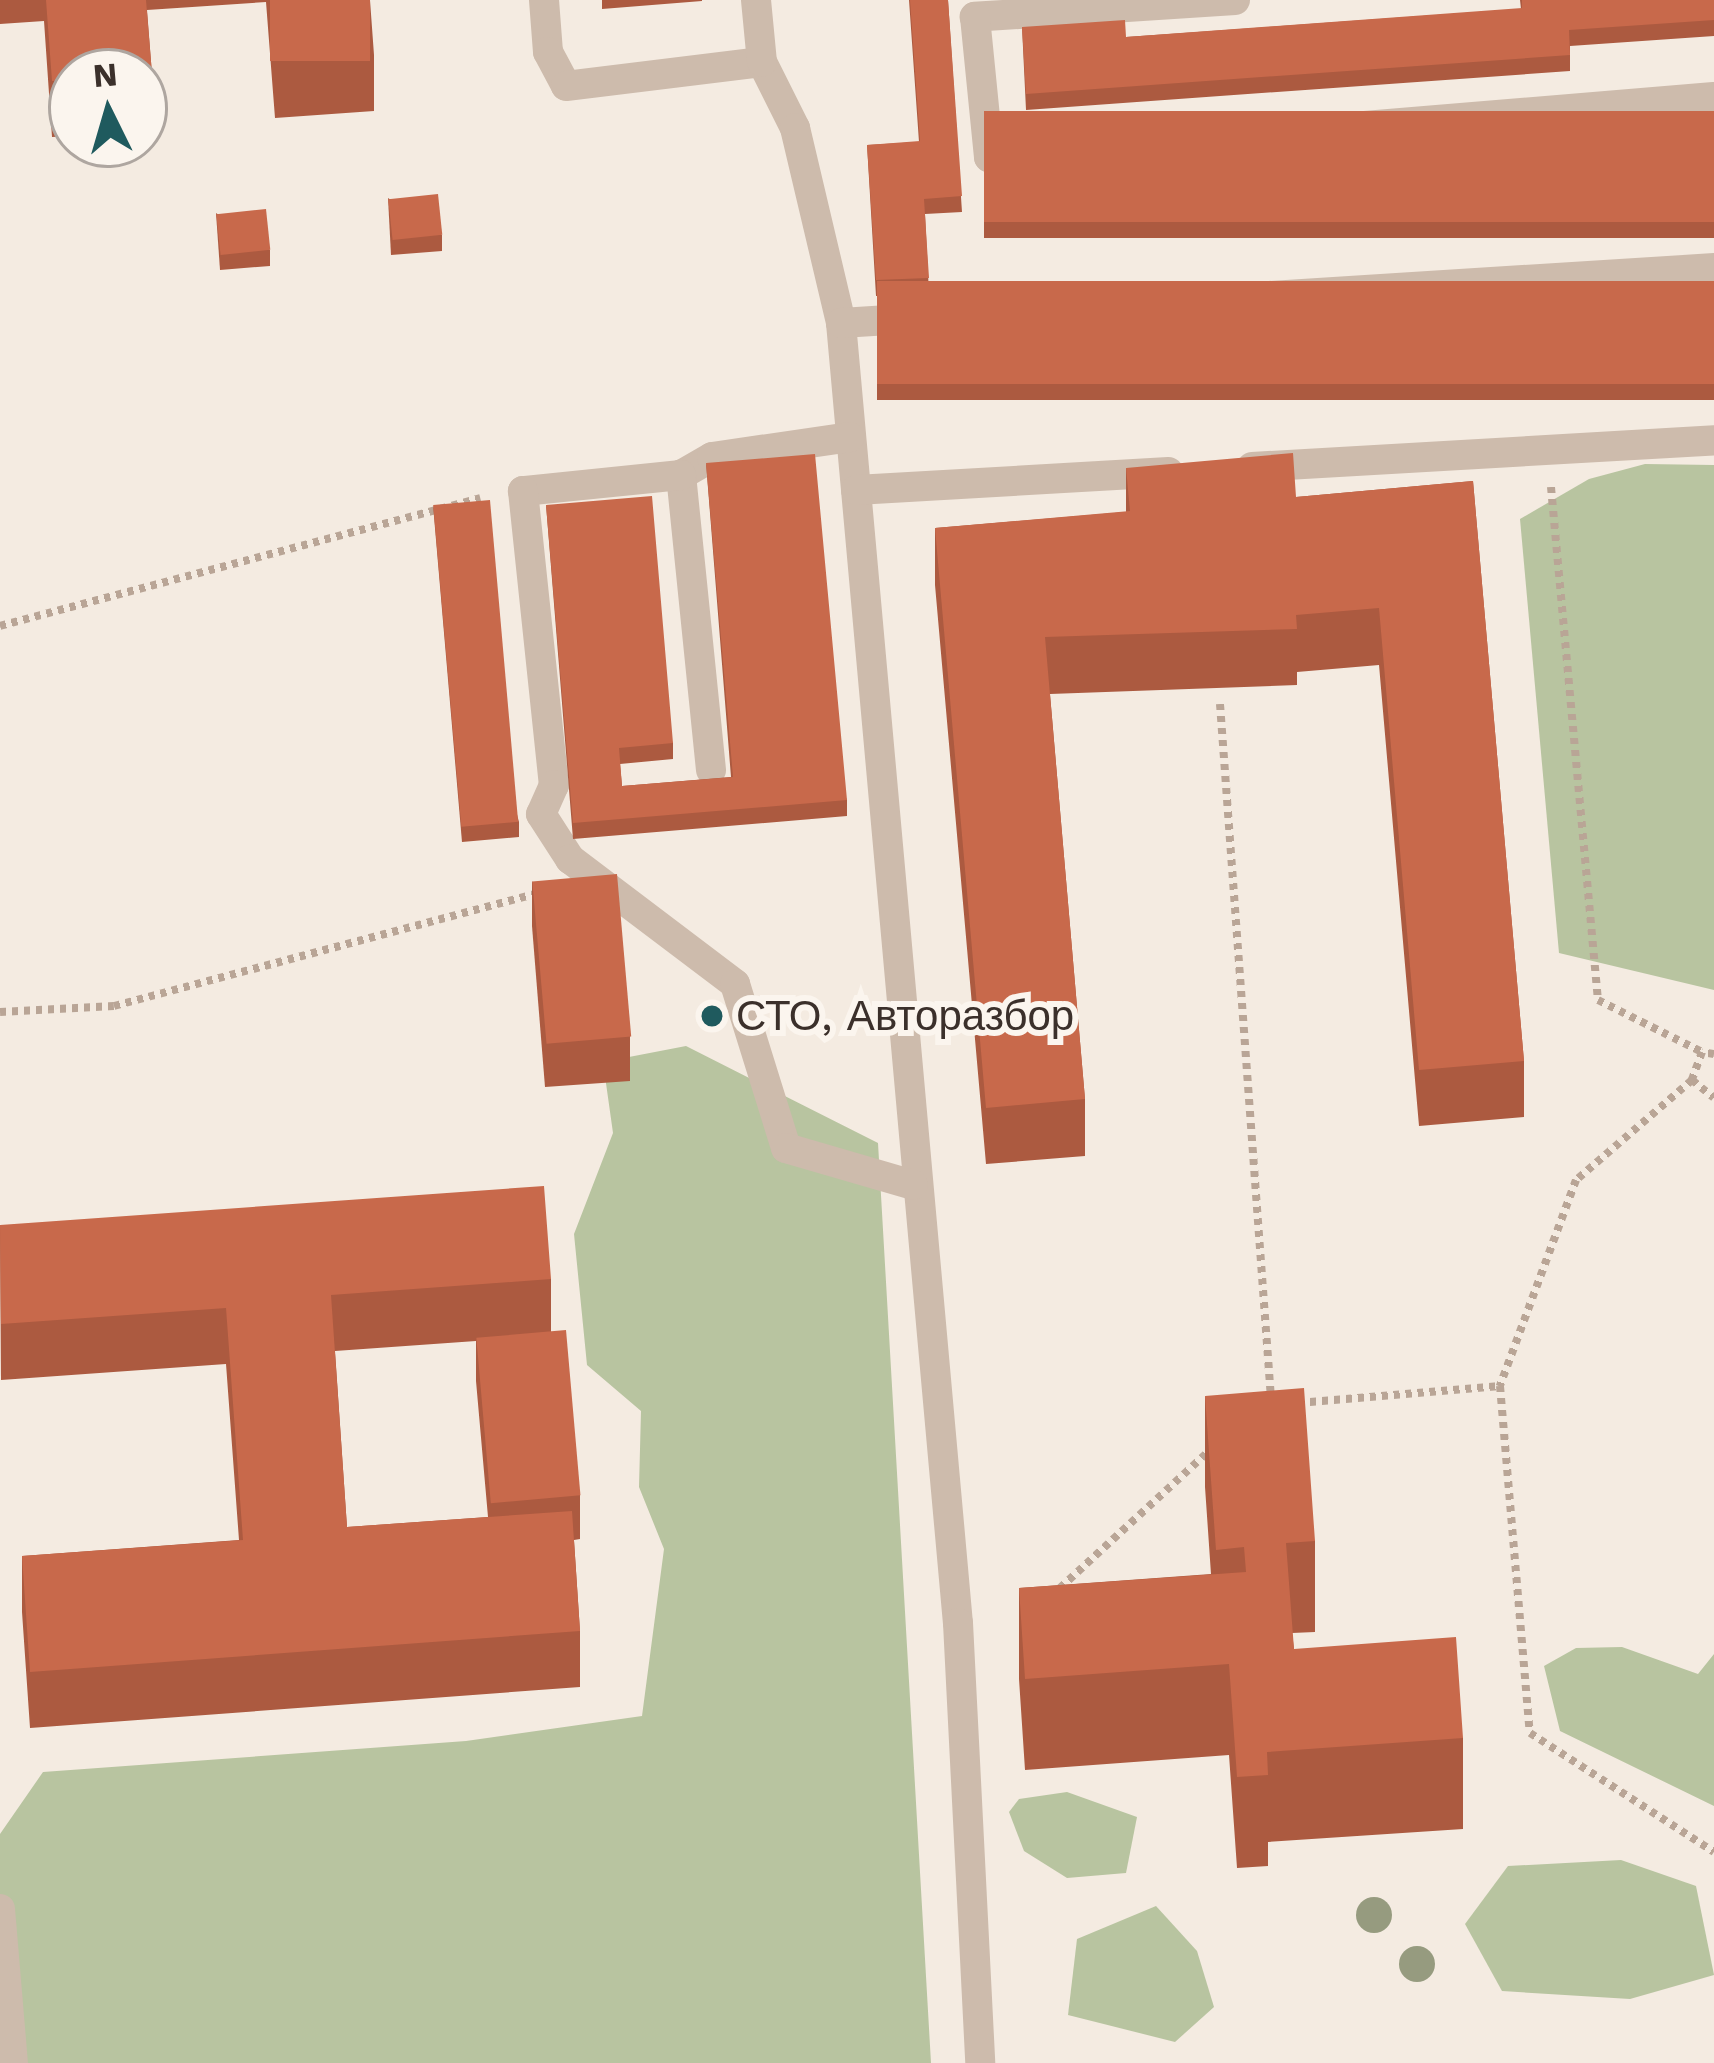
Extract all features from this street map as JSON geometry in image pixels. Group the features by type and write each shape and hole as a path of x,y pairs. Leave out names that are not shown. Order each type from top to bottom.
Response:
{"lane":[{"path":"544,0 548,52 566,86 762,62"},
{"path":"756,0 762,62 795,128 841,323 913,1185 958,1623 980,2063"},
{"path":"1235,0 975,17 988,157 1714,97"},
{"path":"841,323 1714,268"},
{"path":"850,437 712,458 681,475 523,491 554,785 541,814 598,880 735,984 786,1148 913,1185"},
{"path":"856,490 1714,440"},
{"path":"681,475 711,770"},
{"path":"0,1909 13,2063"}],"path":[{"path":"1548,450 1598,1000 1714,1054"},
{"path":"0,626 523,491"},
{"path":"1220,704 1271,1404"},
{"path":"0,1012 114,1006 598,880"},
{"path":"1702,1052 1692,1080 1576,1180 1500,1386 1530,1733 1714,1852"},
{"path":"1692,1080 1714,1098"},
{"path":"1253,1418 1271,1404 1500,1386"},
{"path":"1051,1597 1234,1432"}],"green space":[{"path":"1645,464 1714,465 1714,990 1559,953 1520,519 1589,479"},
{"path":"686,1046 878,1143 931,2063 0,2063 0,1834 43,1772 466,1741 642,1716 664,1549 639,1487 641,1411 587,1365 574,1234 613,1133 603,1062"},
{"path":"1622,1647 1698,1674 1714,1654 1714,1806 1560,1731 1544,1666 1576,1648"},
{"path":"1067,1792 1137,1817 1126,1873 1067,1878 1024,1851 1009,1812 1019,1799"},
{"path":"1621,1860 1696,1886 1714,1975 1630,1999 1502,1991 1465,1924 1508,1866"},
{"path":"1156,1906 1197,1951 1214,2007 1175,2042 1068,2015 1077,1939"}],"building":[{"path":"46,0 146,0 150,48 50,48"},
{"path":"270,0 370,0 370,61 270,61"},
{"path":"910,0 948,0 962,196 924,199 929,278 876,280 867,145 920,141"},
{"path":"1522,0 1714,0 1714,20 1569,30 1570,55 1026,94 1022,27 1125,20 1126,37 1522,8"},
{"path":"984,111 1714,111 1714,222 984,222"},
{"path":"438,194 442,235 393,240 388,199"},
{"path":"266,209 270,250 221,255 216,214"},
{"path":"877,281 1714,281 1714,384 877,384"},
{"path":"1293,453 1296,497 1473,481 1524,1061 1419,1070 1379,608 1296,615 1297,629 1045,637 1085,1099 986,1108 935,528 1130,511 1126,468"},
{"path":"815,454 847,800 573,823 546,505 652,496 673,743 619,748 622,786 733,777 706,463"},
{"path":"490,500 518,822 461,827 433,505"},
{"path":"617,874 631,1036 547,1044 532,881"},
{"path":"544,1186 551,1279 331,1295 347,1527 572,1511 580,1631 30,1672 22,1556 243,1540 226,1308 1,1324 0,1225"},
{"path":"566,1330 580,1495 491,1503 476,1338"},
{"path":"1304,1388 1315,1541 1286,1543 1294,1649 1456,1637 1463,1738 1267,1752 1268,1775 1237,1777 1229,1664 1025,1679 1019,1588 1246,1572 1244,1547 1216,1550 1205,1396"}],"place":[{"name":"СТО, Авторазбор","path":"712,1016"}]}
